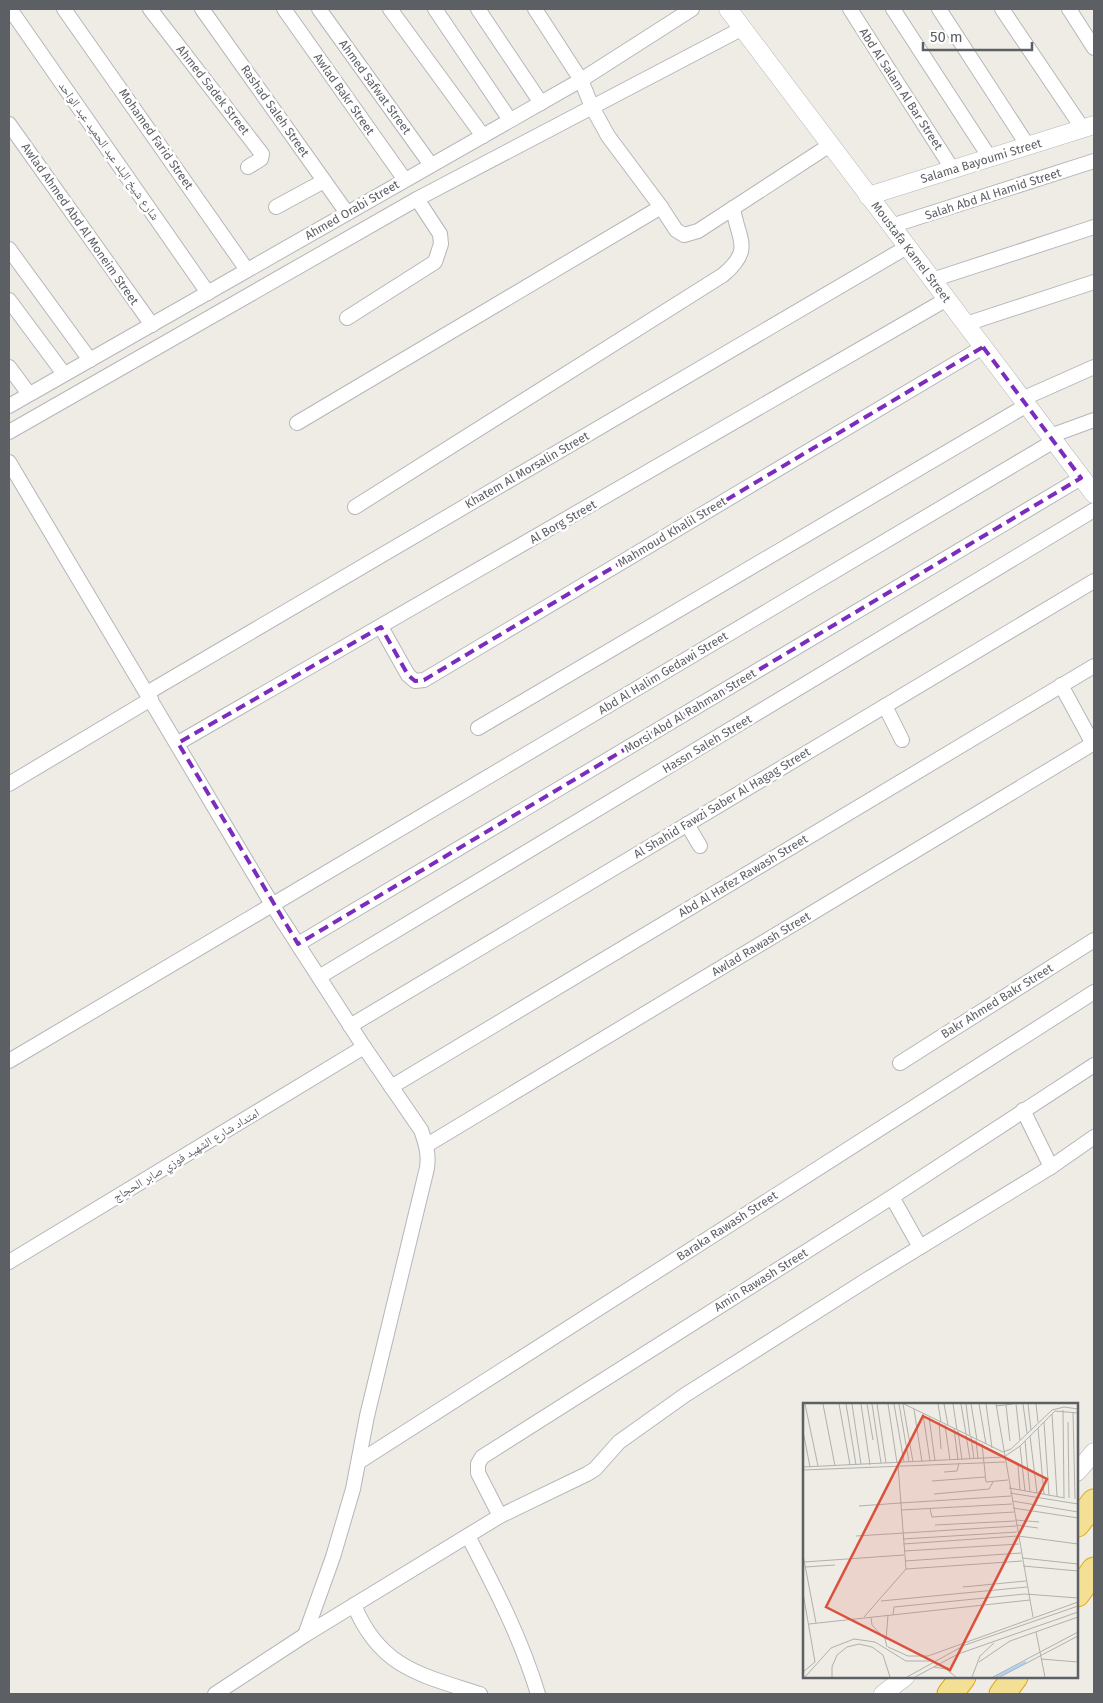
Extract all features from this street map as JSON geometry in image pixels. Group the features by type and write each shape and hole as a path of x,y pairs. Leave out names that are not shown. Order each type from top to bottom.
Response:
{"highway":[{"path":"1078,1523 1094,1502"},
{"path":"1078,1593 1094,1570"},
{"path":"950,1694 962,1678"},
{"path":"1002,1694 1014,1678"}],"street":[{"name":"شارع شيخ البلد عبد الحميد عبد الواحد","path":"10,9 208,293"},
{"name":"Mohamed Farid Street","path":"64,9 247,270"},
{"name":"Ahmed Sadek Street","path":"150,9 262,154 261,159 248,167"},
{"name":"Rashad Saleh Street","path":"202,9 347,213"},
{"name":"Awlad Bakr Street","path":"284,9 405,180"},
{"name":"Ahmed Safwat Street","path":"319,9 431,165"},
{"path":"390,9 483,136"},
{"path":"435,9 510,120"},
{"path":"478,9 541,103"},
{"path":"535,9 581,80 592,107 608,136 676,230 684,235 698,231 830,145"},
{"name":"Ahmed Orabi Street","path":"9,406 581,80 692,9"},
{"name":"Moustafa Kamel Street","path":"728,9 1094,494"},
{"name":"Abd Al Salam Al Bar Street","path":"850,9 953,170"},
{"path":"893,9 990,158"},
{"path":"939,9 1028,146"},
{"path":"1002,9 1088,127"},
{"path":"1069,9 1094,48"},
{"path":"9,432 417,199 743,28"},
{"name":"Awlad Ahmed Abd Al Moneim Street","path":"9,124 152,324"},
{"name":"Salama Bayoumi Street","path":"868,196 1088,127"},
{"name":"Salah Abd Al Hamid Street","path":"891,226 1094,161"},
{"path":"276,207 324,181"},
{"path":"347,318 434,262 441,244 440,234 417,199"},
{"path":"297,423 661,207"},
{"path":"355,508 723,275 734,266 740,258 743,249 733,208"},
{"path":"932,280 1094,227"},
{"name":"Khatem Al Morsalin Street","path":"9,784 149,696 907,247"},
{"path":"9,249 90,360"},
{"path":"966,324 1094,282"},
{"name":"Al Borg Street","path":"178,743 946,299"},
{"path":"9,300 64,374"},
{"name":"Mahmoud Khalil Street","path":"381,627 408,675 415,681 424,680 983,347"},
{"path":"9,367 29,394"},
{"path":"478,728 1024,402 1094,367"},
{"name":"Abd Al Halim Gedawi Street","path":"9,1061 273,906 1052,438 1094,420"},
{"path":"9,462 178,743 273,906 364,1048 421,1130 427,1145 427,1168 367,1416 360,1461 333,1558 305,1635"},
{"name":"Morsi Abd Al Rahman Street","path":"298,944 1081,478"},
{"name":"Hassn Saleh Street","path":"319,977 1094,510"},
{"name":"Al Shahid Fawzi Saber Al Hagag Street","path":"350,1026 1094,581"},
{"name":"Abd Al Hafez Rawash Street","path":"391,1087 1094,666"},
{"path":"1061,685 1094,743"},
{"path":"885,706 902,740"},
{"name":"Awlad Rawash Street","path":"427,1145 1094,743"},
{"path":"687,824 700,846"},
{"name":"Bakr Ahmed Bakr Street","path":"900,1063 1094,940"},
{"name":"Baraka Rawash Street","path":"360,1461 1094,992"},
{"name":"امتداد شارع الشهيد فوزي صابر الحجاج","path":"9,1262 364,1048"},
{"name":"Amin Rawash Street","path":"500,1516 478,1473 478,1464 482,1457 892,1197 1094,1064"},
{"path":"1023,1110 1052,1166"},
{"path":"215,1694 305,1635 500,1516 595,1469 619,1442 685,1395 1052,1166 1094,1137"},
{"path":"892,1197 920,1247"},
{"path":"1078,1471 1094,1452"},
{"path":"468,1536 508,1612 524,1651 538,1694"},
{"path":"354,1605 360,1620 379,1647 405,1668 420,1675 480,1694"},
{"path":"883,1694 904,1678"}],"highlighted area":[{"path":"983,347 1081,478 298,944 178,743 381,627 408,675 415,681 424,680"}]}
